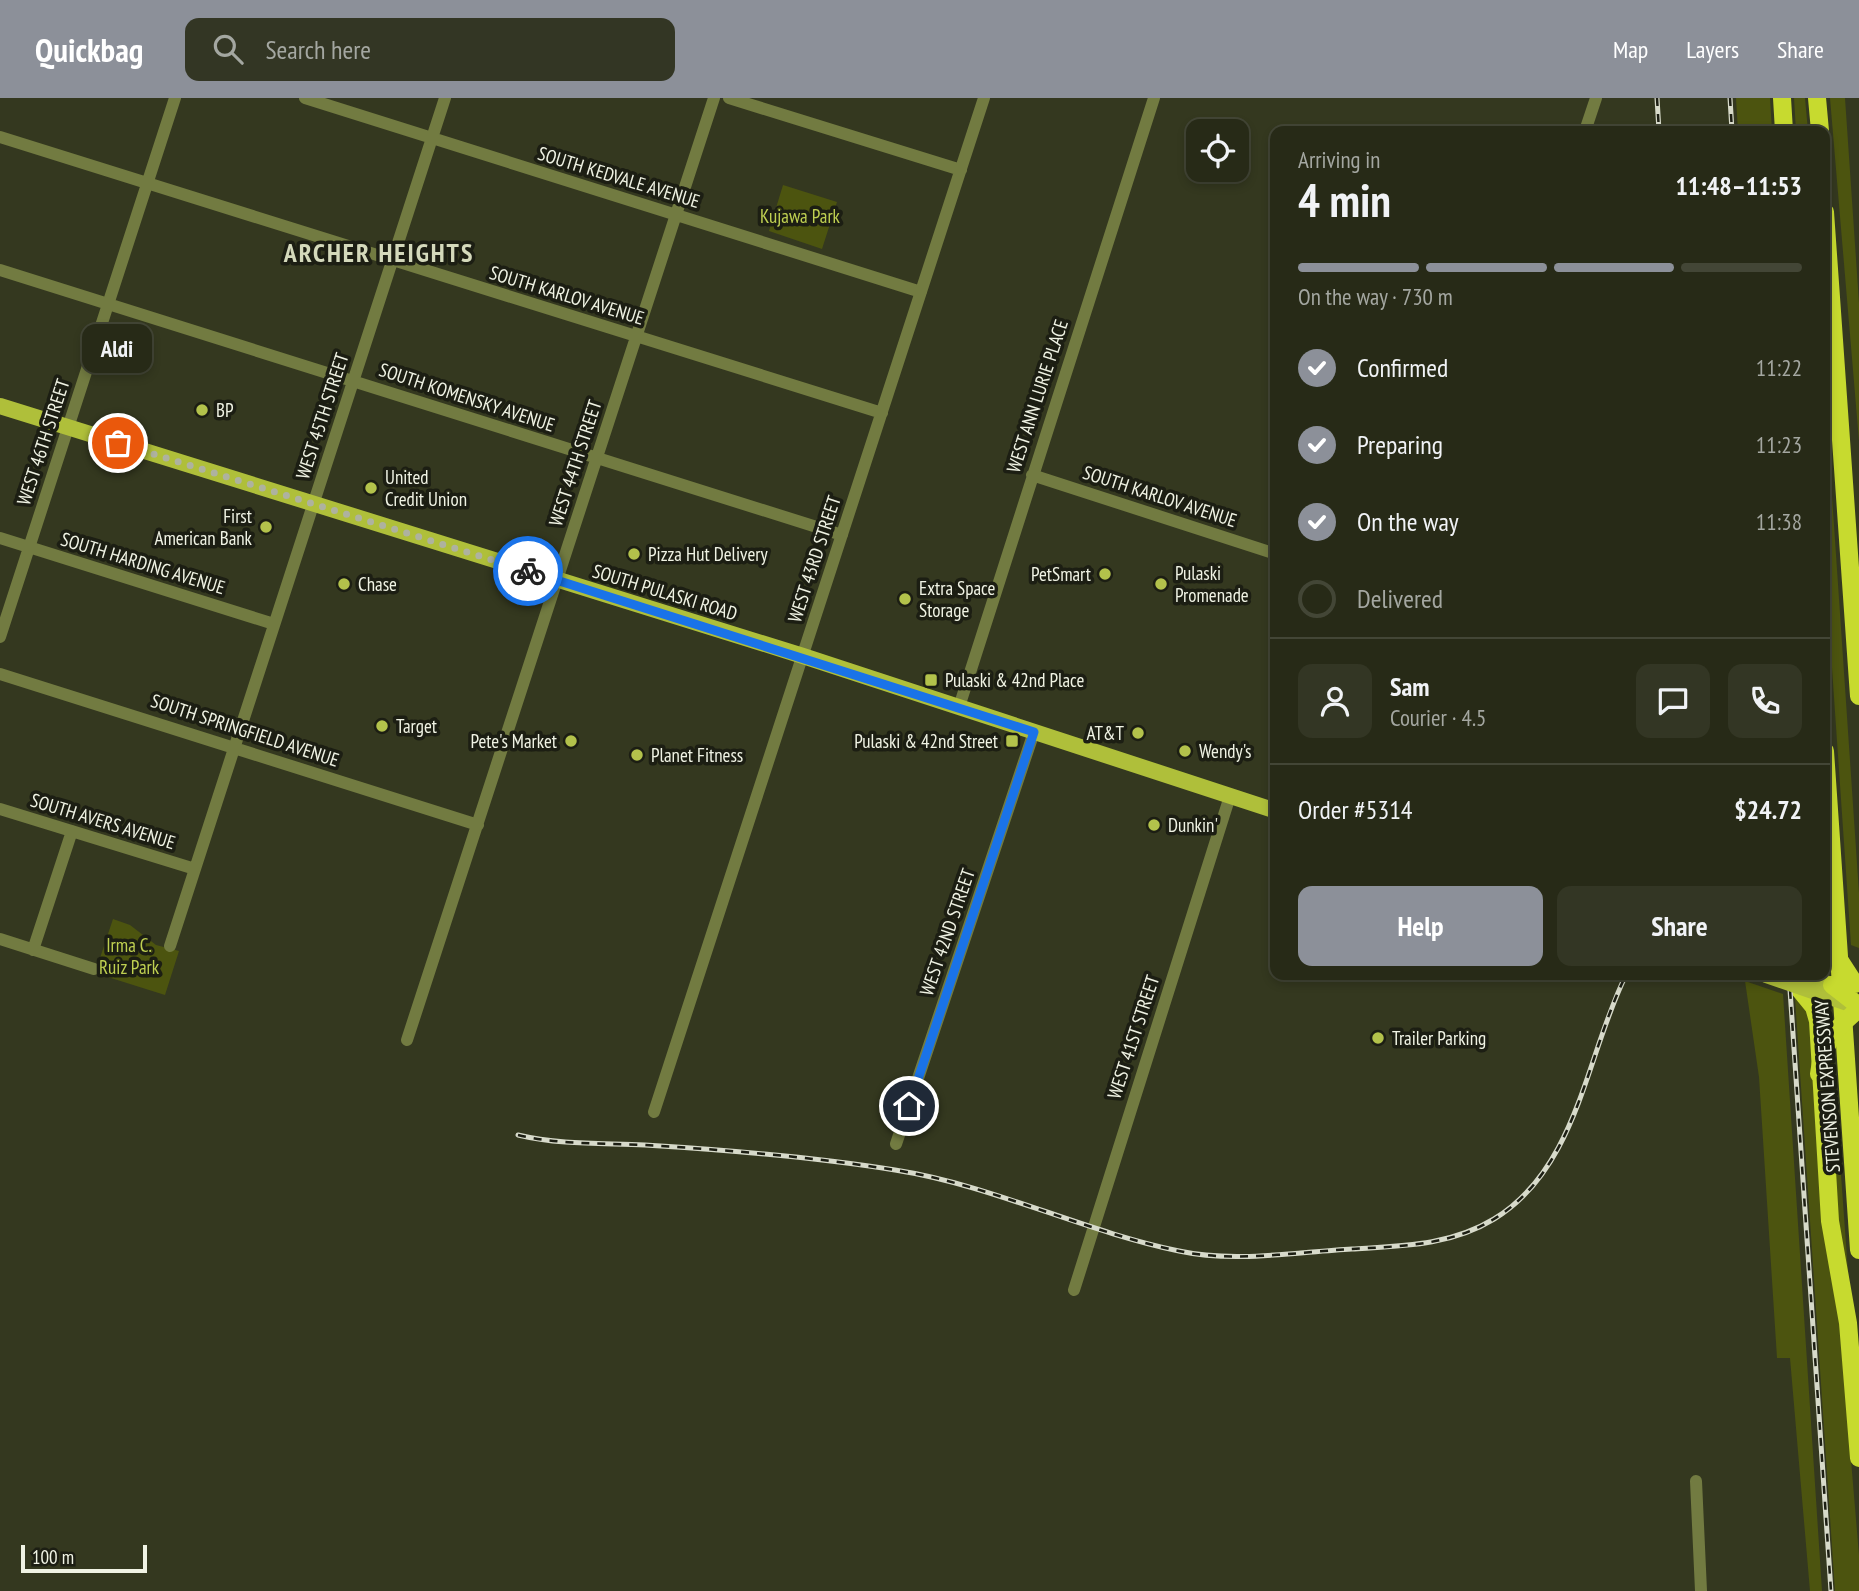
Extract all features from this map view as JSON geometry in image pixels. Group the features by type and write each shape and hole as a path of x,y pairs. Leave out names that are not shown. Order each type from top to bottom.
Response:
{"highway":[{"path":"1782,98 1784,126"},
{"path":"1817,98 1820,126"},
{"path":"1830,284 1859,696"},
{"path":"1835,357 1849,425 1859,529"},
{"name":"STEVENSON EXPRESSWAY","path":"1830,824 1859,1250"},
{"path":"1830,945 1858,987"},
{"path":"1799,980 1858,987"},
{"path":"1799,980 1814,1007 1818,1021 1819,1074 1830,1221 1847,1323 1859,1458"},
{"path":"1819,1074 1830,1037 1859,1007 1832,985"}],"main road":[{"name":"SOUTH PULASKI ROAD","path":"0,406 803,656 1270,808"},
{"path":"1799,980 1859,1007"}],"street":[{"name":"WEST 46TH STREET","path":"0,637 175,98"},
{"name":"SOUTH KEDVALE AVENUE","path":"306,98 921,292"},
{"name":"WEST 45TH STREET","path":"170,946 445,98"},
{"name":"WEST 44TH STREET","path":"407,1040 714,98"},
{"path":"729,98 961,170"},
{"name":"WEST 43RD STREET","path":"654,1112 984,98"},
{"name":"WEST ANN LURIE PLACE","path":"959,707 1154,98"},
{"path":"1587,126 1596,98"},
{"name":"SOUTH KARLOV AVENUE","path":"0,137 882,413"},
{"name":"SOUTH KOMENSKY AVENUE","path":"0,270 842,535"},
{"name":"SOUTH KARLOV AVENUE","path":"1032,475 1270,552"},
{"name":"SOUTH HARDING AVENUE","path":"0,538 274,625"},
{"name":"SOUTH SPRINGFIELD AVENUE","path":"0,674 478,825"},
{"name":"WEST 42ND STREET","path":"896,1144 1034,732"},
{"name":"WEST 41ST STREET","path":"1074,1290 1230,796"},
{"name":"SOUTH AVERS AVENUE","path":"0,809 195,869"},
{"path":"33,950 72,831"},
{"path":"0,939 94,969"},
{"path":"1696,1481 1701,1591"}],"green space":[{"path":"1736,98 1770,98 1772,126 1738,126"},
{"path":"1794,98 1805,98 1808,126 1796,126"},
{"path":"1830,98 1845,98 1859,303 1859,441"},
{"name":"Kujawa Park","path":"783,185 837,202 822,249 769,231"},
{"path":"1830,467 1859,893 1859,948 1851,945 1830,639"},
{"name":"Irma C. Ruiz Park","path":"113,919 130,925 156,945 179,951 165,995 95,973"},
{"path":"1745,981 1783,994 1822,1591 1810,1591 1790,1358 1777,1358 1759,1077"},
{"path":"1795,998 1809,1010 1846,1354 1844,1377 1859,1555 1859,1591 1835,1591"},
{"path":"1832,1051 1849,1285 1839,1238 1828,1066"}],"railway":[{"path":"1657,98 1659,126"},
{"path":"1730,98 1732,126"},
{"path":"518,1135 565,1142 770,1154 895,1170 967,1186 1107,1232 1200,1254 1265,1256 1425,1243 1460,1235 1494,1219 1522,1197 1544,1171 1576,1108 1624,980"},
{"path":"1789,980 1831,1591"}],"way so far":[{"path":"118,443 528,571"}],"place":[{"name":"BP","path":"202,410"},
{"name":"Aldi","path":"118,443"},
{"name":"United Credit Union","path":"371,488"},
{"name":"First American Bank","path":"266,527"},
{"name":"Pizza Hut Delivery","path":"634,554"},
{"name":"PetSmart","path":"1105,574"},
{"name":"Chase","path":"344,584"},
{"name":"Pulaski Promenade","path":"1161,584"},
{"name":"Extra Space Storage","path":"905,599"},
{"name":"Pulaski & 42nd Place","path":"931,680"},
{"name":"Target","path":"382,726"},
{"name":"AT&T","path":"1138,733"},
{"name":"Pete's Market","path":"571,741"},
{"name":"Pulaski & 42nd Street","path":"1012,741"},
{"name":"Wendy's","path":"1185,751"},
{"name":"Planet Fitness","path":"637,755"},
{"name":"Dunkin'","path":"1154,825"},
{"name":"Trailer Parking","path":"1378,1038"}],"district":[{"name":"ARCHER HEIGHTS","path":"379,253"}],"route":[{"path":"528,571 1034,732 909,1106"}]}
